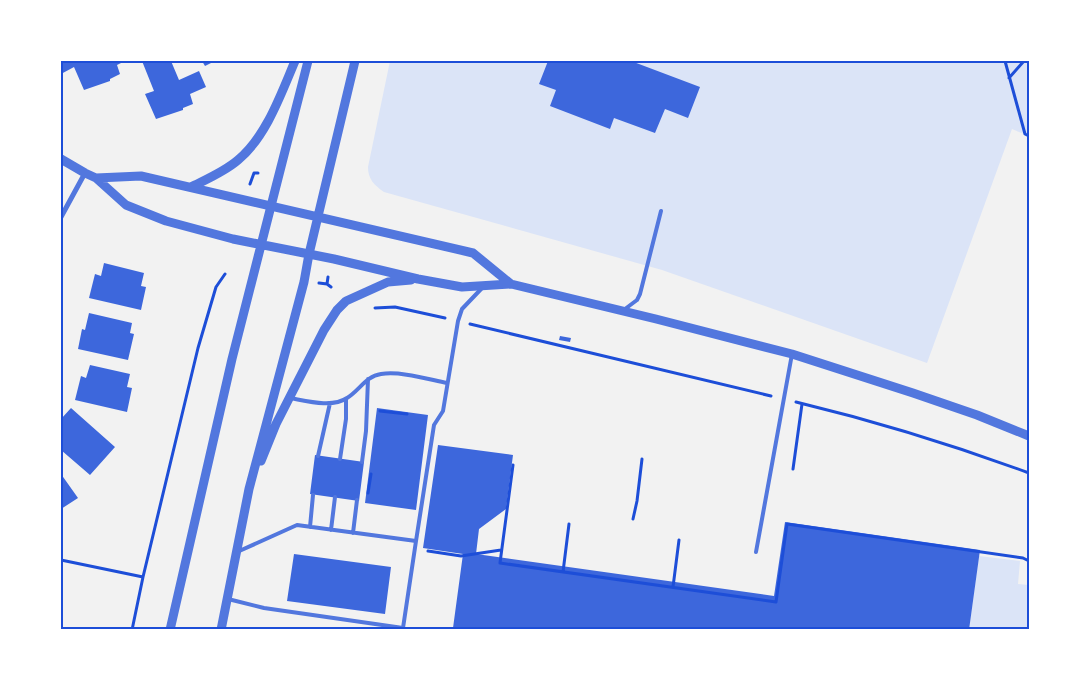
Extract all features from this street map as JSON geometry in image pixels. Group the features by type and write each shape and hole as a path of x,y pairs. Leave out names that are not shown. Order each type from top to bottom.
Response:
{"street":[{"path":"191,187 217,174 238,160 247,151 268,121 295,61"},
{"path":"170,630 261,245 308,61"},
{"path":"221,630 249,489 304,282 355,61"},
{"path":"61,159 96,178 126,205 166,221 261,245 462,288 511,284 623,311 792,354 977,415 1029,436"},
{"path":"61,217 85,173"},
{"path":"96,178 141,176 473,253 511,284"},
{"path":"249,489 276,424 324,330 337,310 346,300 388,282 418,279"}],"lane":[{"path":"623,311 632,305 640,294 661,212"},
{"path":"226,598 264,608 404,628 434,425 443,411 458,321 462,309 485,286"},
{"path":"756,552 782,399 792,354"},
{"path":"290,398 317,404 346,399 368,379 380,374 419,377 447,383"},
{"path":"362,462 366,431 368,379"},
{"path":"340,459 346,419 346,399"},
{"path":"318,456 330,403"},
{"path":"310,527 313,495"},
{"path":"331,530 335,497"},
{"path":"353,532 357,500"},
{"path":"235,553 297,525 416,541"}],"path":[{"path":"1005,61 1025,134 1029,136"},
{"path":"1009,78 1024,61"},
{"path":"249,185 254,173 258,173"},
{"path":"132,630 198,348 216,287 225,274"},
{"path":"327,284 328,277"},
{"path":"318,283 327,284 331,287"},
{"path":"366,309 395,306 841,413 904,431 1029,473"},
{"path":"793,469 802,404"},
{"path":"633,520 642,459"},
{"path":"513,464 500,563 776,602 787,524 1013,557 1029,561"},
{"path":"562,572 569,524"},
{"path":"673,587 679,540"},
{"path":"415,549 461,556 501,550"},
{"path":"61,560 143,577"}],"shaded area":[{"path":"390,61 1029,61 1029,136 1012,129 927,363 662,270 384,192 372,181 368,167"},
{"path":"979,556 1020,561 1018,584 1029,585 1029,630 969,630"}],"building":[{"path":"61,61 125,61 117,65 120,74 110,79 110,81 84,90 74,67 61,74"},
{"path":"142,61 171,61 179,80 199,71 206,87 190,94 193,104 183,108 183,110 156,119 145,94 154,91"},
{"path":"202,61 215,61 205,66"},
{"path":"548,61 631,61 700,87 688,118 665,109 655,133 614,118 610,129 550,106 556,90 539,84"},
{"path":"104,263 144,273 141,286 146,287 141,310 89,298 95,274 101,276"},
{"path":"89,313 132,323 130,333 134,334 128,360 78,349 82,329 85,330"},
{"path":"560,336 571,338 570,342 559,340"},
{"path":"90,365 130,374 127,387 132,388 127,412 75,400 81,376 86,378"},
{"path":"71,408 115,447 90,475 61,450 61,419"},
{"path":"377,408 428,415 416,510 365,503"},
{"path":"438,445 513,455 506,509 479,529 476,554 774,596 785,522 980,550 969,630 468,630 453,628 463,554 423,548"},
{"path":"315,455 364,462 359,501 310,494"},
{"path":"61,474 78,498 61,509"},
{"path":"294,554 391,567 385,614 287,601"}]}
